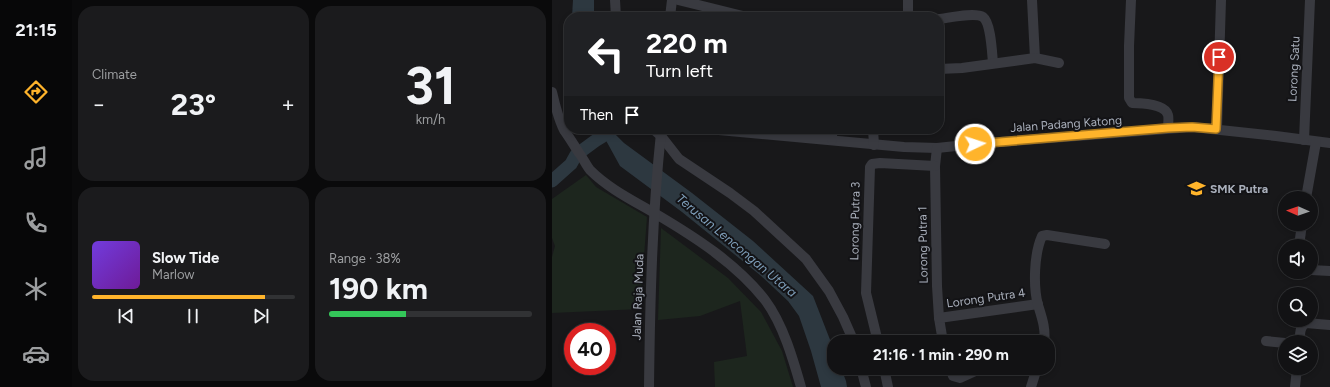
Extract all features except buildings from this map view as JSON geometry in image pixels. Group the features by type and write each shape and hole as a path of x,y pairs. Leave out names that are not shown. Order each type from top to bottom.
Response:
{"street":[{"path":"615,0 616,12"},
{"path":"671,12 672,0"},
{"path":"678,0 726,12"},
{"path":"908,0 908,12"},
{"path":"1032,0 1035,58"},
{"path":"1131,0 1129,98 1132,103 1156,106 1164,109 1168,115 1168,128"},
{"path":"1216,129 1221,0"},
{"name":"Lorong Satu","path":"1304,140 1310,0"},
{"path":"944,18 969,15 983,17 987,25 993,63"},
{"path":"944,70 1035,58 1059,63"},
{"path":"552,92 554,105 564,127"},
{"name":"Jalan Padang Katong","path":"764,134 874,145 937,148 1192,127 1330,143"},
{"path":"568,134 589,169 602,180 640,206 655,211 687,233 724,260 753,286 766,301 785,338 801,387"},
{"name":"Jalan Raja Muda","path":"649,387 651,279 661,134"},
{"path":"662,134 679,159 730,193 754,212 806,259 829,291 851,335"},
{"path":"832,134 832,140"},
{"path":"873,134 874,145"},
{"path":"1307,191 1316,142"},
{"name":"Lorong Putra 1","path":"937,148 937,286 942,335"},
{"name":"Lorong Putra 3","path":"876,335 866,293 870,167 872,164 880,163 936,166"},
{"path":"1045,335 1044,323 1038,304 1035,282 1036,259 1042,236 1047,235 1105,244"},
{"path":"1318,270 1330,271"},
{"name":"Lorong Putra 4","path":"939,318 1038,304"},
{"path":"1300,335 1300,329 1306,323 1330,325"},
{"path":"1266,341 1278,342"},
{"path":"863,375 866,387"},
{"path":"885,375 888,387"},
{"path":"956,375 960,378 967,375"},
{"path":"1031,387 1035,375"},
{"path":"1295,387 1296,375"}],"shaded area":[{"path":"586,175 596,187 647,217 640,309 552,313 552,257 555,246 552,238 552,199"},
{"path":"661,228 728,278 761,312 782,351 793,387 715,387 714,362 747,356 740,301 700,316 658,320"}],"water":[{"path":"573,0 594,0 594,12 572,12"},
{"name":"Terusan Lencongan Utara","path":"599,134 615,134 624,143 692,193 753,241 813,296 828,335 827,375 844,375 847,387 821,387 799,316 788,301 760,275 682,212 620,166 603,135"}],"waterway":[{"path":"552,181 571,164 576,155 606,134"}],"place":[{"name":"SMK Putra","path":"1197,189"}],"route":[{"path":"975,144 1168,128 1192,127 1216,129 1219,57"}]}
